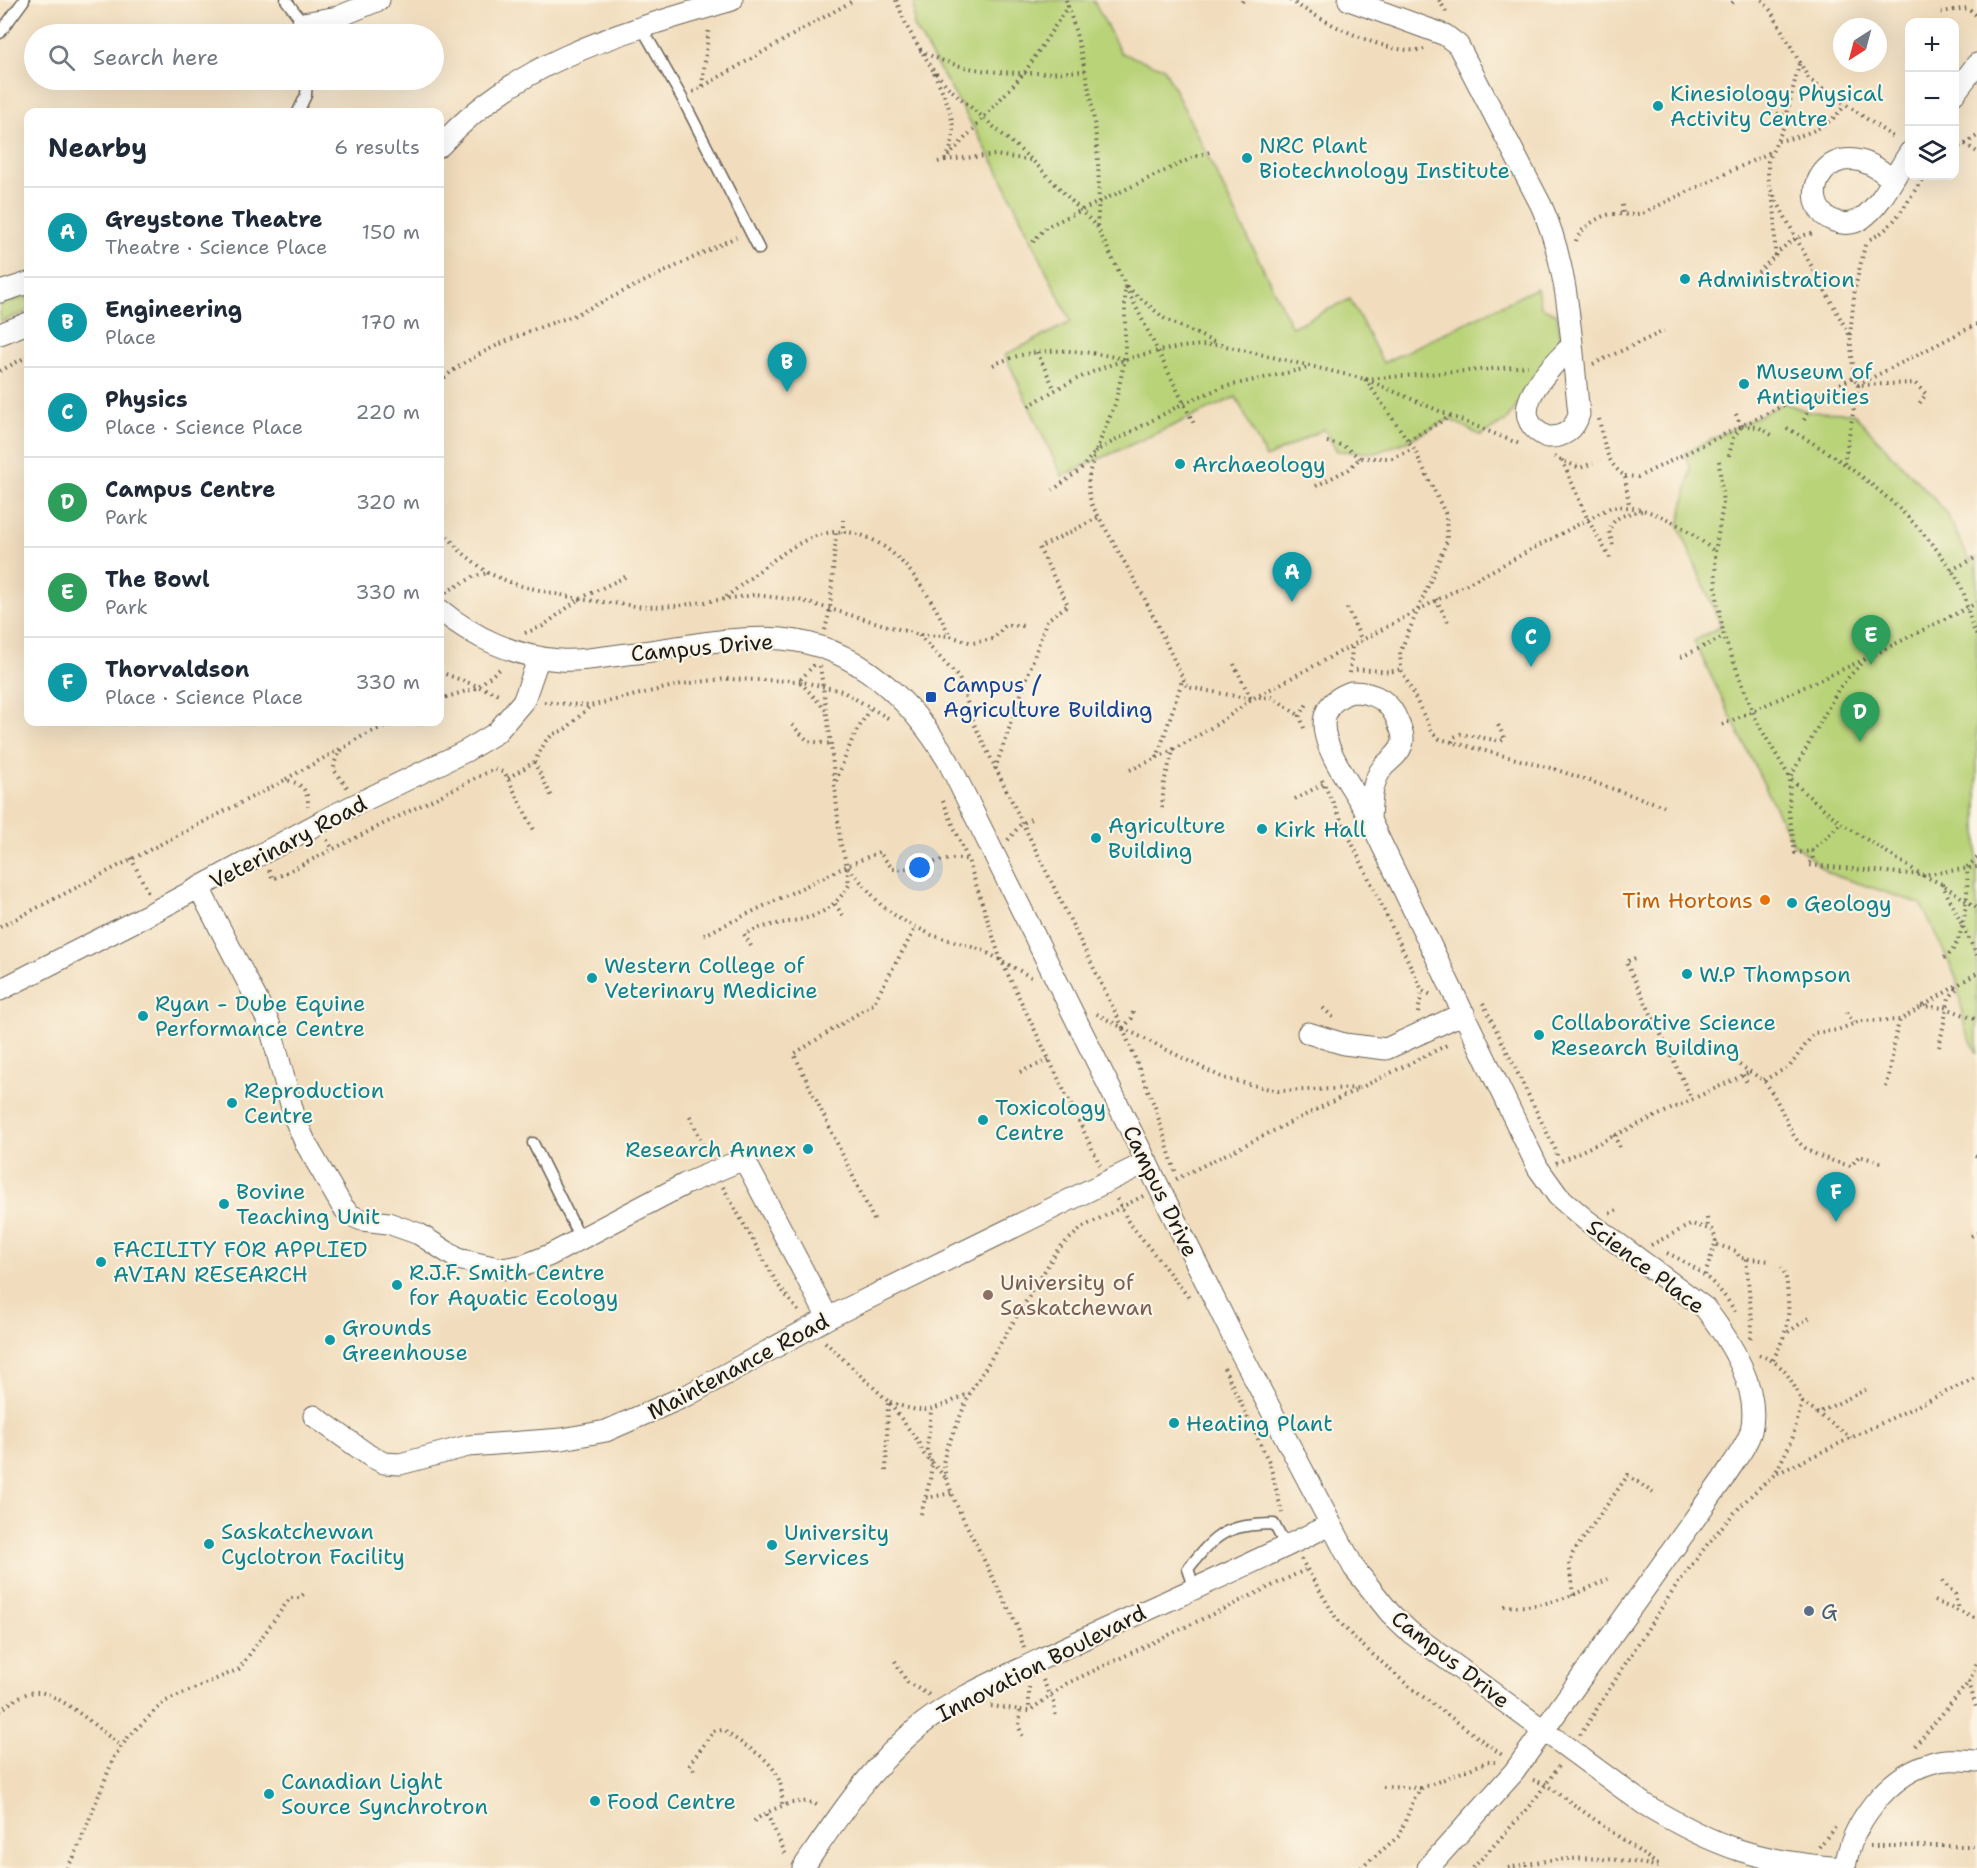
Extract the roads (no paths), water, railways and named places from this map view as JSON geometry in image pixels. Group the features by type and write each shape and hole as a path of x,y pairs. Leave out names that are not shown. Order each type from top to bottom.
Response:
{"street":[{"path":"319,24 379,0"},
{"path":"444,143 476,110 527,75 574,51 732,0"},
{"path":"1349,0 1445,35 1458,45 1551,228 1561,266 1572,345 1589,414 1573,428 1554,437 1535,429 1528,419 1531,396 1552,367 1572,345"},
{"path":"1959,87 1977,64"},
{"path":"1891,179 1905,147"},
{"path":"0,292 24,284"},
{"path":"0,334 24,325"},
{"name":"Campus Drive","path":"444,603 481,638 539,657 585,660 760,638 784,639 821,648 856,664 881,680 907,704 937,742 1147,1162 1168,1183 1241,1353 1354,1568 1390,1613 1411,1634 1570,1751 1644,1804 1696,1835 1761,1858 1845,1868"},
{"name":"Veterinary Road","path":"0,990 199,888 316,824 466,751 496,733 524,700 539,657"},
{"name":"Science Place","path":"1370,820 1371,796 1381,769 1402,744 1403,733 1390,704 1370,693 1351,692 1328,706 1322,720 1329,747 1370,820 1538,1168 1558,1196 1615,1244 1683,1289 1704,1308 1719,1326 1741,1368 1753,1409 1750,1431 1723,1479 1514,1772 1428,1868"},
{"path":"1344,773 1356,776 1370,775 1381,769"},
{"path":"199,888 269,1023 295,1119 306,1144 342,1206 350,1215 362,1220 388,1223 419,1234 458,1259 502,1269 525,1265 550,1255 685,1184 744,1158 828,1318"},
{"path":"1308,1033 1344,1044 1386,1049 1468,1022"},
{"name":"Maintenance Road","path":"314,1416 370,1456 384,1463 410,1463 468,1446 597,1434 646,1416 828,1318 1109,1183 1147,1162"},
{"name":"Innovation Boulevard","path":"795,1863 890,1752 923,1724 958,1700 1114,1623 1195,1589 1331,1524"},
{"path":"1845,1868 1850,1843 1872,1808 1898,1779 1932,1762 1977,1761"}],"lane":[{"path":"0,33 24,0"},
{"path":"286,0 302,24"},
{"path":"642,28 682,98 759,249"},
{"path":"300,108 306,90"},
{"path":"532,1143 580,1238"},
{"path":"1195,1589 1188,1569 1202,1550 1239,1525 1274,1524 1290,1545"}],"place":[{"name":"Kinesiology Physical Activity Centre","path":"1658,106"},
{"name":"NRC Plant Biotechnology Institute","path":"1247,158"},
{"name":"Administration","path":"1685,279"},
{"name":"Museum of Antiquities","path":"1744,384"},
{"name":"Engineering","path":"787,392"},
{"name":"Archaeology","path":"1180,464"},
{"name":"Greystone Theatre","path":"1292,602"},
{"name":"The Bowl","path":"1871,665"},
{"name":"Physics","path":"1531,667"},
{"name":"Campus / Agriculture Building","path":"931,697"},
{"name":"Campus Centre","path":"1860,742"},
{"name":"Kirk Hall","path":"1262,829"},
{"name":"Agriculture Building","path":"1096,838"},
{"name":"Tim Hortons","path":"1765,900"},
{"name":"Geology","path":"1792,903"},
{"name":"W.P Thompson","path":"1687,974"},
{"name":"Western College of Veterinary Medicine","path":"592,978"},
{"name":"Ryan - Dube Equine Performance Centre","path":"143,1016"},
{"name":"Collaborative Science Research Building","path":"1539,1035"},
{"name":"Reproduction Centre","path":"232,1103"},
{"name":"Toxicology Centre","path":"983,1120"},
{"name":"Research Annex","path":"808,1149"},
{"name":"Bovine Teaching Unit","path":"224,1204"},
{"name":"Thorvaldson","path":"1836,1222"},
{"name":"FACILITY FOR APPLIED AVIAN RESEARCH","path":"101,1262"},
{"name":"R.J.F. Smith Centre for Aquatic Ecology","path":"397,1285"},
{"name":"University of Saskatchewan","path":"988,1295"},
{"name":"Grounds Greenhouse","path":"330,1340"},
{"name":"Heating Plant","path":"1174,1423"},
{"name":"Saskatchewan Cyclotron Facility","path":"209,1544"},
{"name":"University Services","path":"772,1545"},
{"name":"G","path":"1809,1611"},
{"name":"Canadian Light Source Synchrotron","path":"269,1794"},
{"name":"Food Centre","path":"595,1801"}]}
